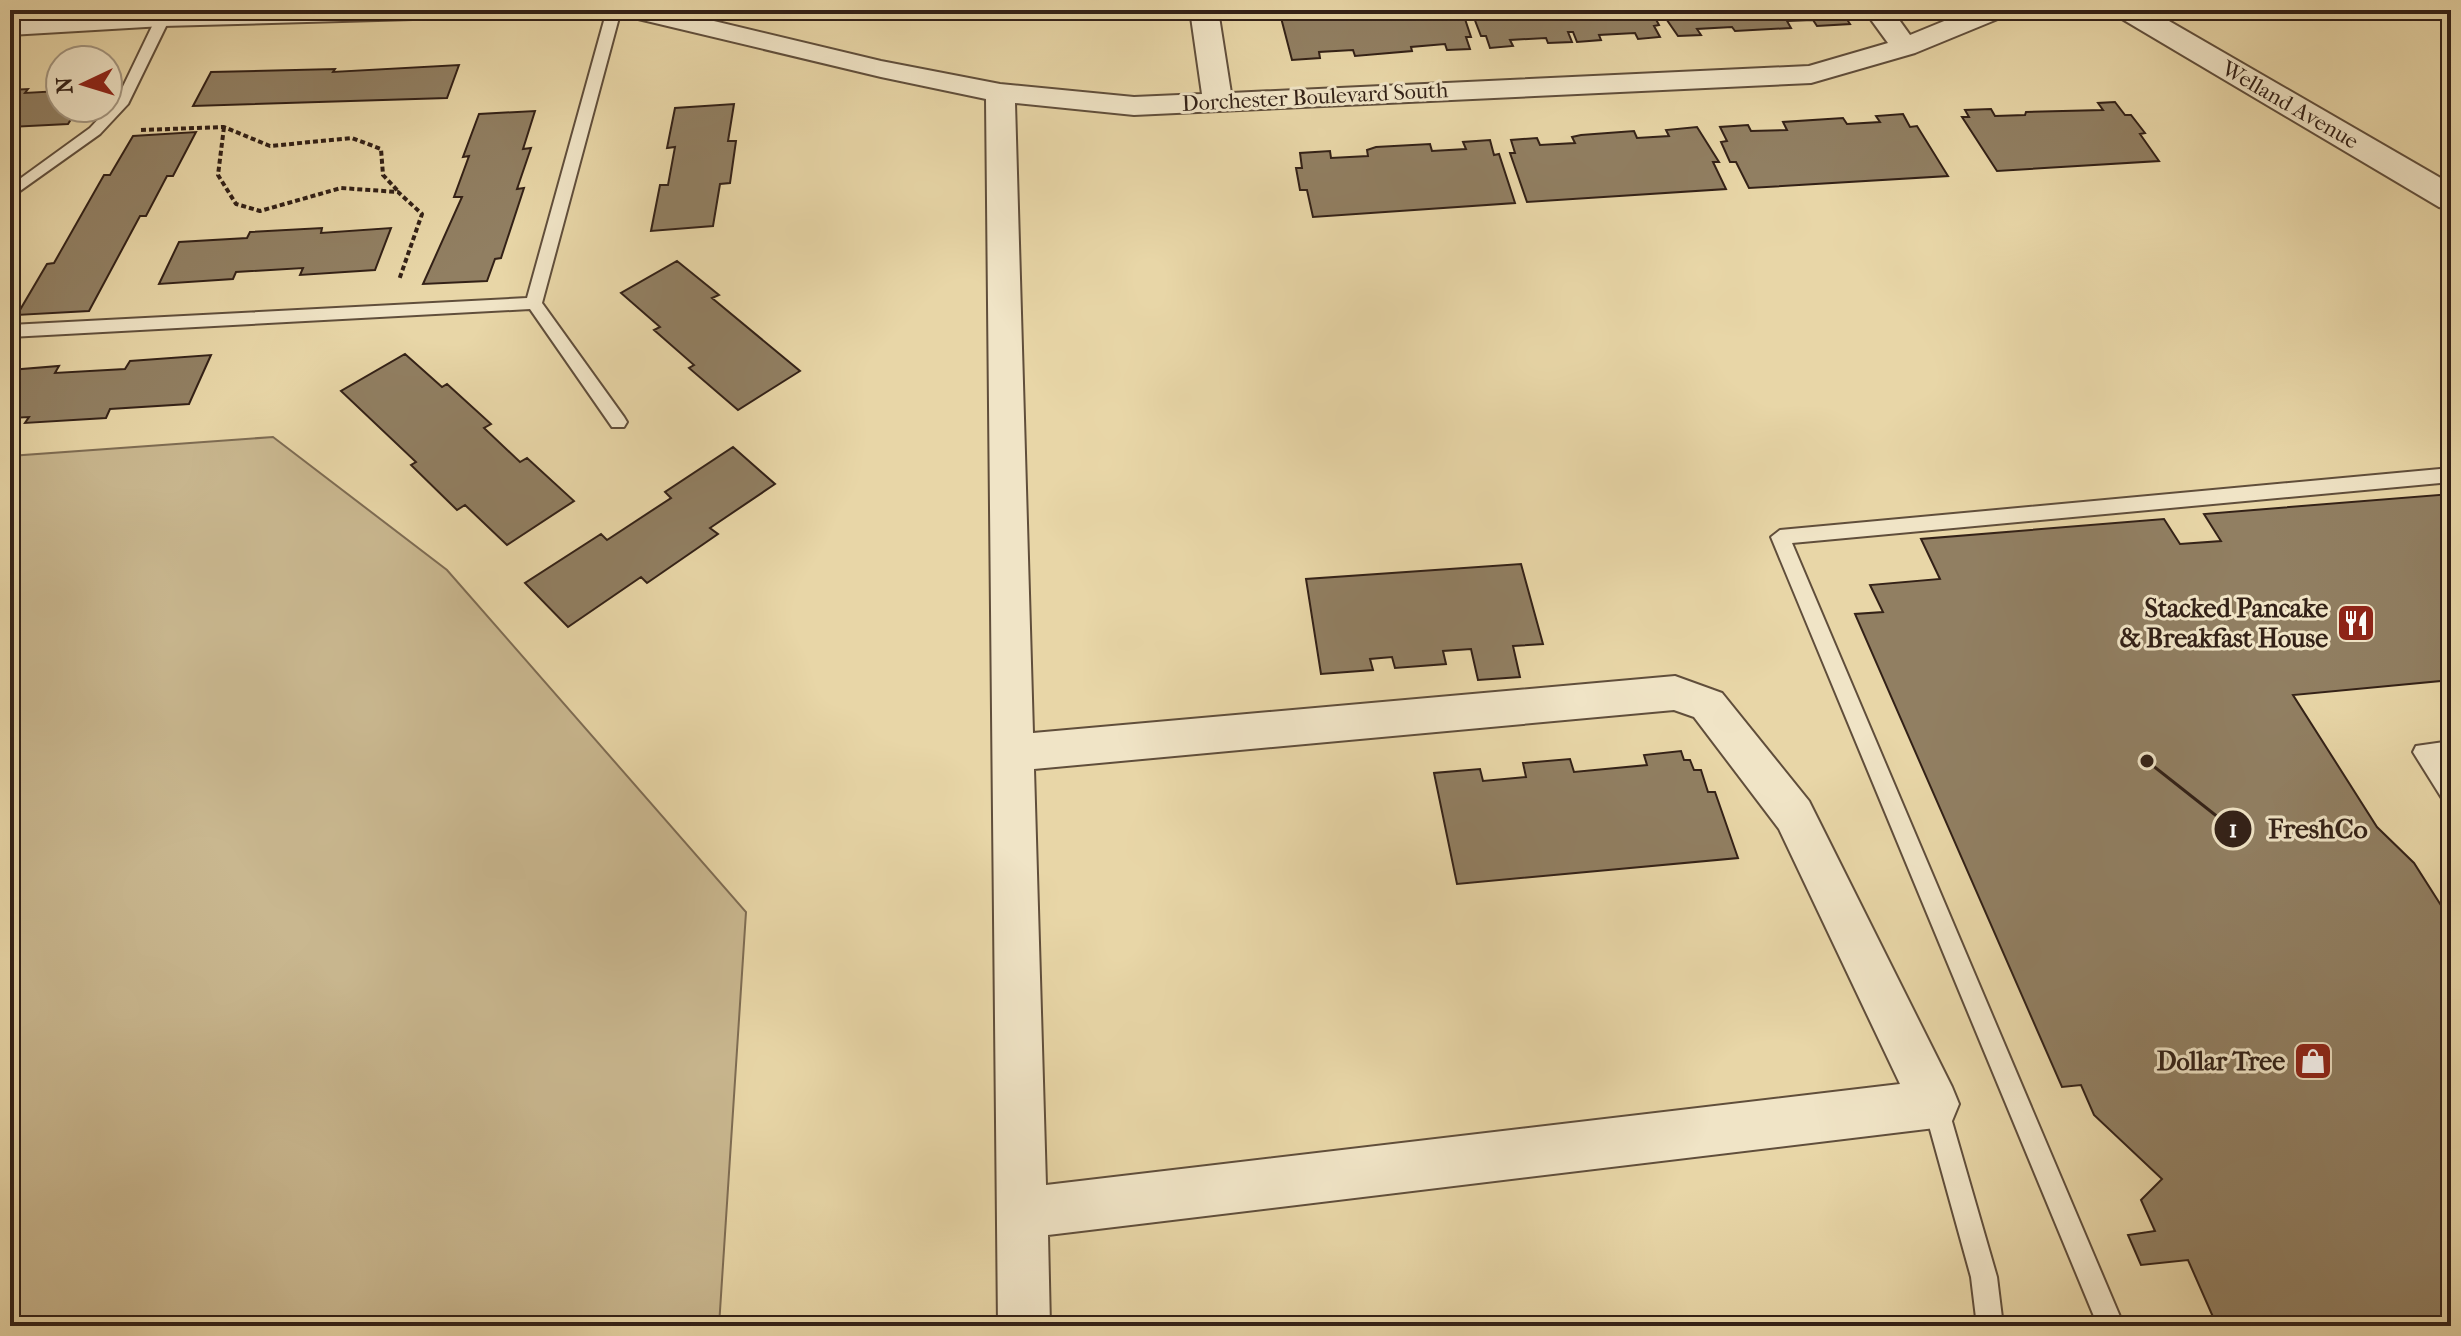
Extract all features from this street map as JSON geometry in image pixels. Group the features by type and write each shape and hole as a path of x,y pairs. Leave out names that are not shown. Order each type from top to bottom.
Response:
{"street":[{"path":"10,27 163,18 448,10"},
{"name":"Dorchester Boulevard South","path":"634,10 881,69 1000,93 1134,106 1811,74 1905,47 1995,10"},
{"path":"1204,10 1218,102"},
{"path":"1878,10 1905,47"},
{"name":"Welland Avenue","path":"2128,10 2451,199"},
{"path":"1000,93 1024,1326"},
{"path":"1013,753 1675,693 1708,705 1794,815 1935,1104 1022,1213"}],"lane":[{"path":"534,303 614,10"},
{"path":"10,193 95,131 123,101 163,18"},
{"path":"10,331 534,303"},
{"path":"534,303 618,422"},
{"path":"2111,1326 1780,537 2451,475"},
{"path":"2451,750 2423,752 2451,793"},
{"path":"1935,1104 1984,1277 1990,1326"}],"path":[{"path":"224,127 218,175 236,204 260,211 341,188 398,192"},
{"path":"95,131 224,127 270,146 352,138 381,149 383,175 422,214 388,311"}],"shaded area":[{"path":"273,437 447,570 746,912 719,1326 10,1326 10,456"}],"building":[{"path":"1279,10 1462,10 1471,37 1466,37 1470,49 1447,50 1445,44 1411,47 1412,51 1355,56 1353,50 1319,52 1320,58 1292,60"},
{"path":"1471,10 1651,10 1659,25 1654,26 1660,37 1638,39 1635,33 1599,35 1601,40 1577,42 1573,32 1568,32 1572,42 1548,43 1546,38 1510,40 1513,46 1490,48 1486,36 1481,36"},
{"path":"1660,10 1841,10 1850,24 1817,26 1813,20 1787,21 1791,28 1735,31 1732,27 1697,29 1701,35 1678,36"},
{"path":"459,65 447,98 193,106 211,72 335,69 333,72"},
{"path":"10,90 44,92 44,124 68,124 10,127"},
{"path":"2115,102 2125,115 2131,115 2145,133 2140,134 2159,161 1997,171 1962,117 1969,117 1965,110 1991,109 1995,116 2103,110 2098,103"},
{"path":"734,104 728,141 736,141 730,183 720,184 713,226 651,231 660,185 668,185 675,147 667,148 675,108"},
{"path":"535,111 523,149 531,148 517,189 524,188 501,258 495,259 487,281 423,284 462,197 454,197 469,156 463,157 479,114"},
{"path":"1903,114 1910,127 1917,126 1948,176 1749,188 1736,162 1730,162 1721,142 1727,141 1720,127 1748,125 1751,131 1787,130 1783,122 1843,118 1847,124 1880,122 1876,116"},
{"path":"1697,127 1719,162 1713,162 1726,189 1527,202 1510,153 1515,153 1511,140 1537,138 1540,145 1575,143 1572,137 1581,135 1634,131 1637,138 1669,136 1666,130"},
{"path":"196,132 173,176 167,176 146,216 140,216 89,311 17,315 47,264 54,263 104,175 110,175 133,136"},
{"path":"1490,140 1494,155 1499,154 1515,203 1313,217 1307,190 1300,190 1296,168 1302,168 1300,153 1330,151 1331,158 1368,156 1367,150 1376,147 1430,144 1432,151 1466,149 1463,142"},
{"path":"322,228 321,233 391,228 375,270 300,275 303,268 236,272 233,279 159,284 179,242 247,238 250,232"},
{"path":"677,261 719,295 712,298 800,371 738,410 689,368 694,365 654,330 660,327 621,293"},
{"path":"405,354 442,387 447,384 491,424 484,428 520,462 527,458 574,501 507,545 465,505 457,510 411,465 416,462 341,391"},
{"path":"211,355 189,404 110,409 106,418 25,423 29,417 10,418 10,370 59,366 55,373 125,369 130,361"},
{"path":"733,447 775,484 710,528 718,534 647,583 641,577 568,627 525,583 601,534 607,540 671,498 665,492"},
{"path":"2451,494 2451,680 2293,695 2377,827 2414,863 2451,921 2451,1326 2217,1326 2188,1260 2141,1265 2128,1235 2155,1231 2141,1200 2162,1179 2094,1115 2081,1085 2062,1087 1855,614 1883,612 1870,585 1940,579 1921,539 2164,519 2180,544 2221,541 2204,514"},
{"path":"1521,564 1543,644 1513,646 1520,677 1478,680 1471,649 1443,651 1446,664 1395,668 1392,657 1370,659 1373,670 1321,674 1306,579"},
{"path":"1681,751 1684,760 1690,760 1694,770 1701,770 1708,792 1715,792 1738,858 1457,884 1434,773 1480,769 1483,781 1526,777 1523,763 1570,759 1574,772 1647,765 1644,755"}],"place":[{"name":"Stacked Pancake & Breakfast House","path":"2356,623"},
{"name":"FreshCo","path":"2147,761"},
{"name":"Dollar Tree","path":"2313,1061"}]}
